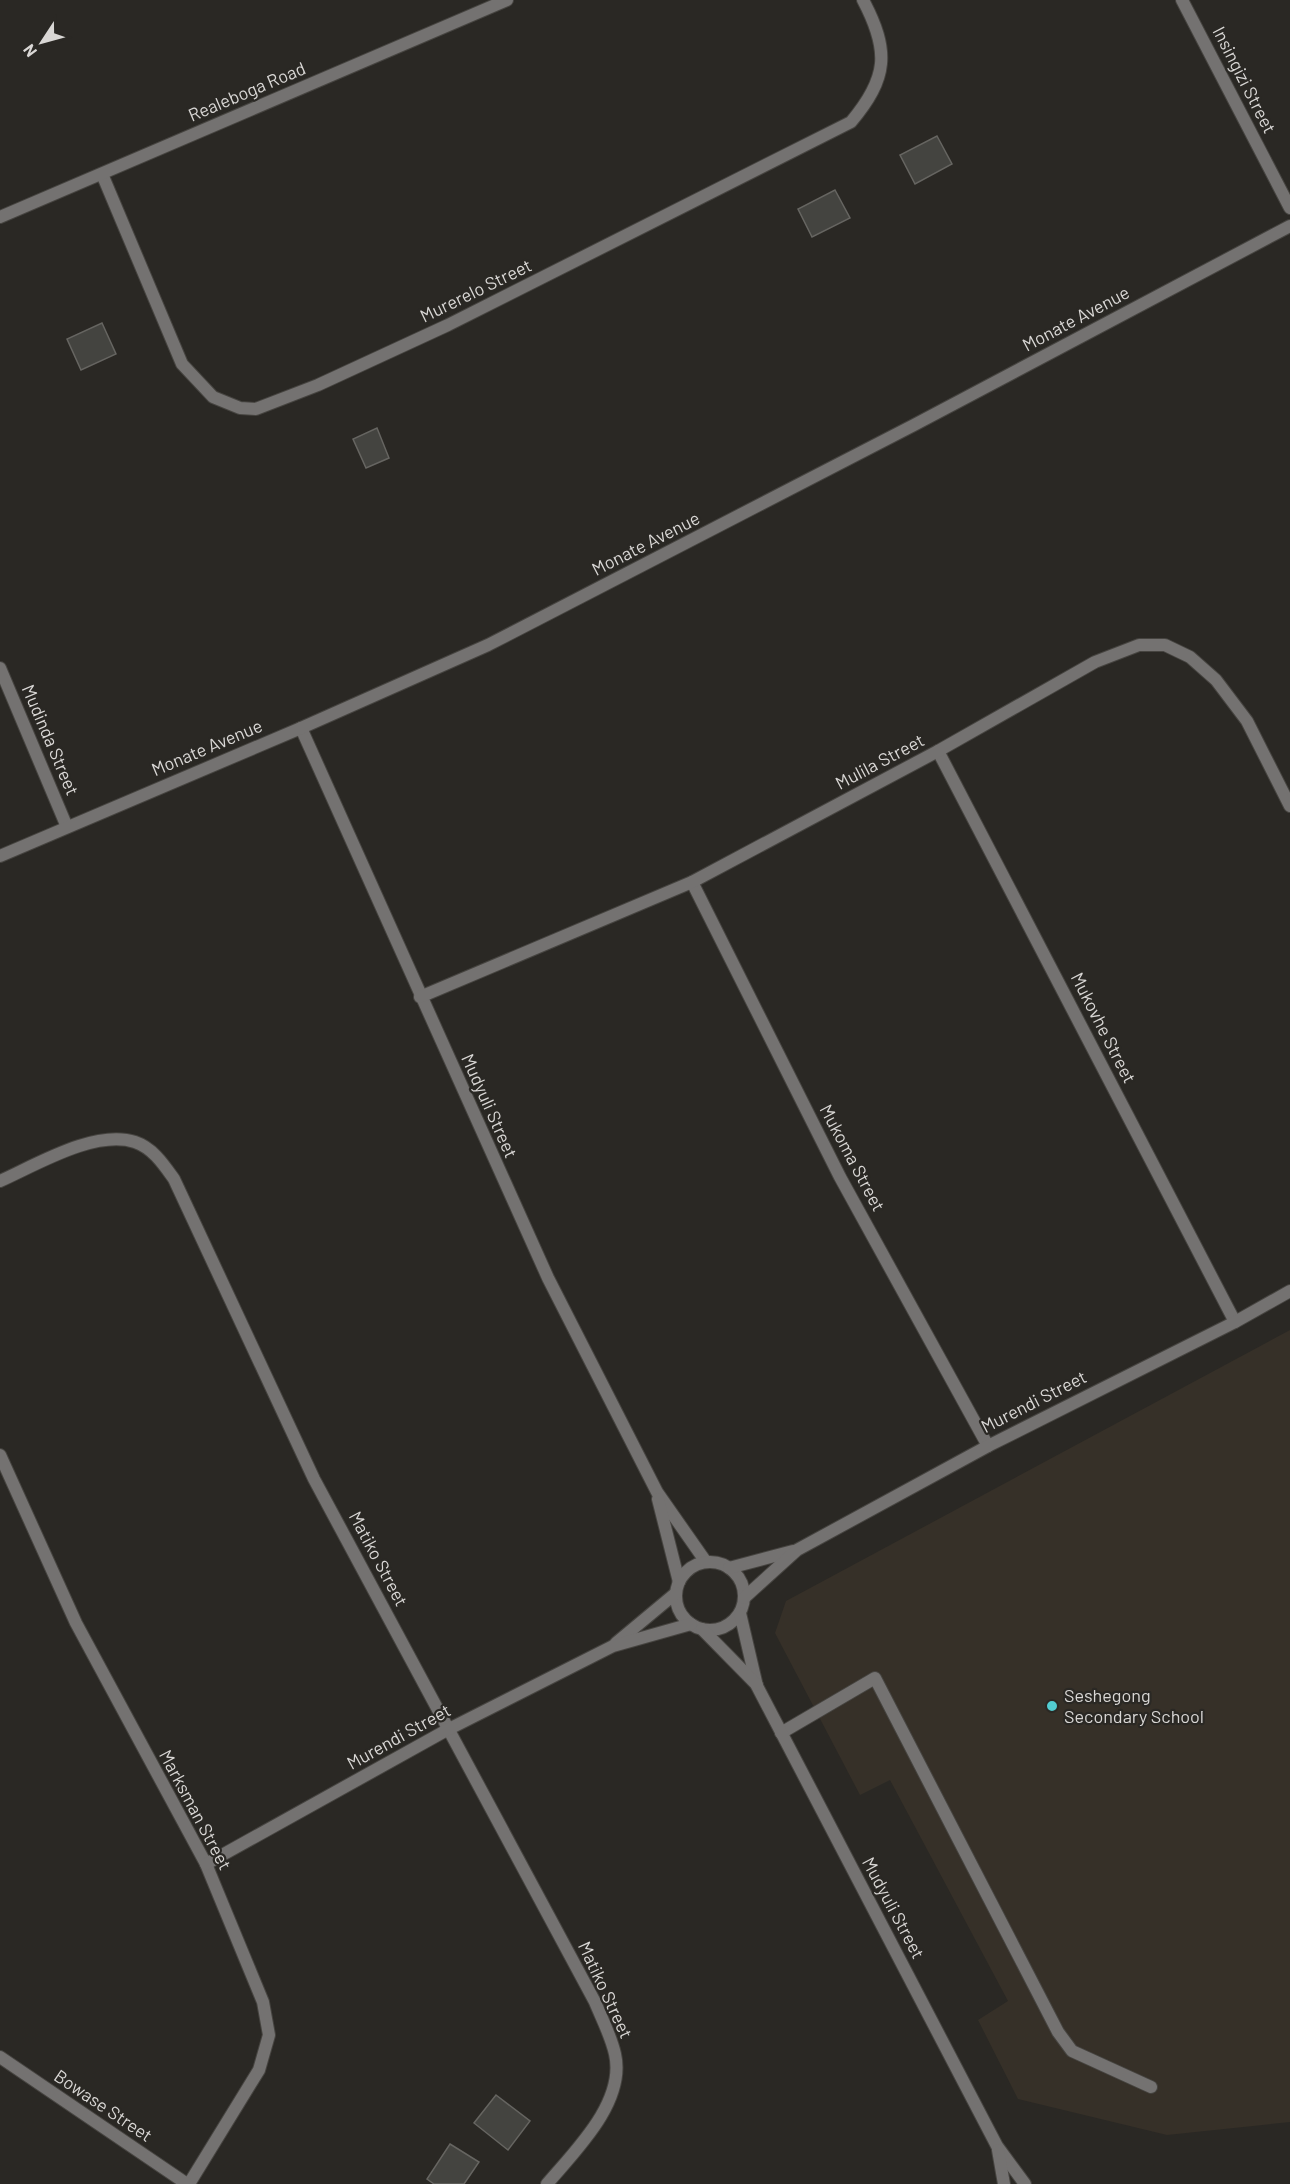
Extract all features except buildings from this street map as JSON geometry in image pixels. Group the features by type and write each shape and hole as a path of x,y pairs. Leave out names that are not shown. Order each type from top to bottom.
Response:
{"street":[{"name":"Realeboga Road","path":"0,217 507,0"},
{"name":"Murerelo Street","path":"102,174 182,364 213,397 233,406 256,409 318,385 448,325 851,122 870,99 881,73 882,47 863,0"},
{"name":"Insingizi Street","path":"1182,0 1290,208"},
{"name":"Monate Avenue","path":"0,856 302,728 488,645 914,425 1290,226"},
{"name":"Mulila Street","path":"420,997 692,882 938,751 1095,662 1139,645 1165,645 1190,657 1216,680 1247,721 1290,806"},
{"name":"Mudinda Street","path":"0,668 67,827"},
{"name":"Mudyuli Street","path":"302,728 420,997 548,1278 657,1492 706,1562"},
{"name":"Mukovhe Street","path":"938,751 1235,1322"},
{"name":"Mukoma Street","path":"692,882 840,1177 988,1446"},
{"name":"Matiko Street","path":"0,1181 72,1149 120,1139 136,1142 162,1162 174,1179 315,1479 447,1730 590,1993 609,2034 616,2056 609,2103 592,2130 547,2184"},
{"name":"Murendi Street","path":"744,1598 797,1550 988,1446 1235,1322 1290,1291"},
{"name":"Marksman Street","path":"0,1455 76,1623 206,1864 263,2002 269,2035 259,2070 188,2184"},
{"name":"Mudyuli Street","path":"657,1492 678,1588"},
{"name":"Murendi Street","path":"729,1568 797,1550"},
{"path":"706,1562 718,1563 729,1568 738,1576 744,1598 740,1613 723,1627 697,1626 678,1605 678,1588 695,1565 706,1562"},
{"name":"Murendi Street","path":"613,1646 678,1588"},
{"name":"Mudyuli Street","path":"740,1613 757,1686 997,2146 1025,2184"},
{"name":"Mudyuli Street","path":"697,1626 757,1686"},
{"name":"Murendi Street","path":"206,1864 447,1730 613,1646 697,1626"},
{"path":"782,1733 875,1678 1058,2032 1072,2051 1151,2087"},
{"name":"Bowase Street","path":"0,2057 188,2184"},
{"name":"Mudyuli Street","path":"997,2146 1004,2184"}],"shaded area":[{"name":"Seshegong Secondary School","path":"1290,1330 1290,2122 1167,2135 1018,2099 978,2020 1008,2001 890,1780 860,1795 775,1633 786,1601"}],"place":[{"name":"Seshegong Secondary School","path":"1052,1706"}]}
